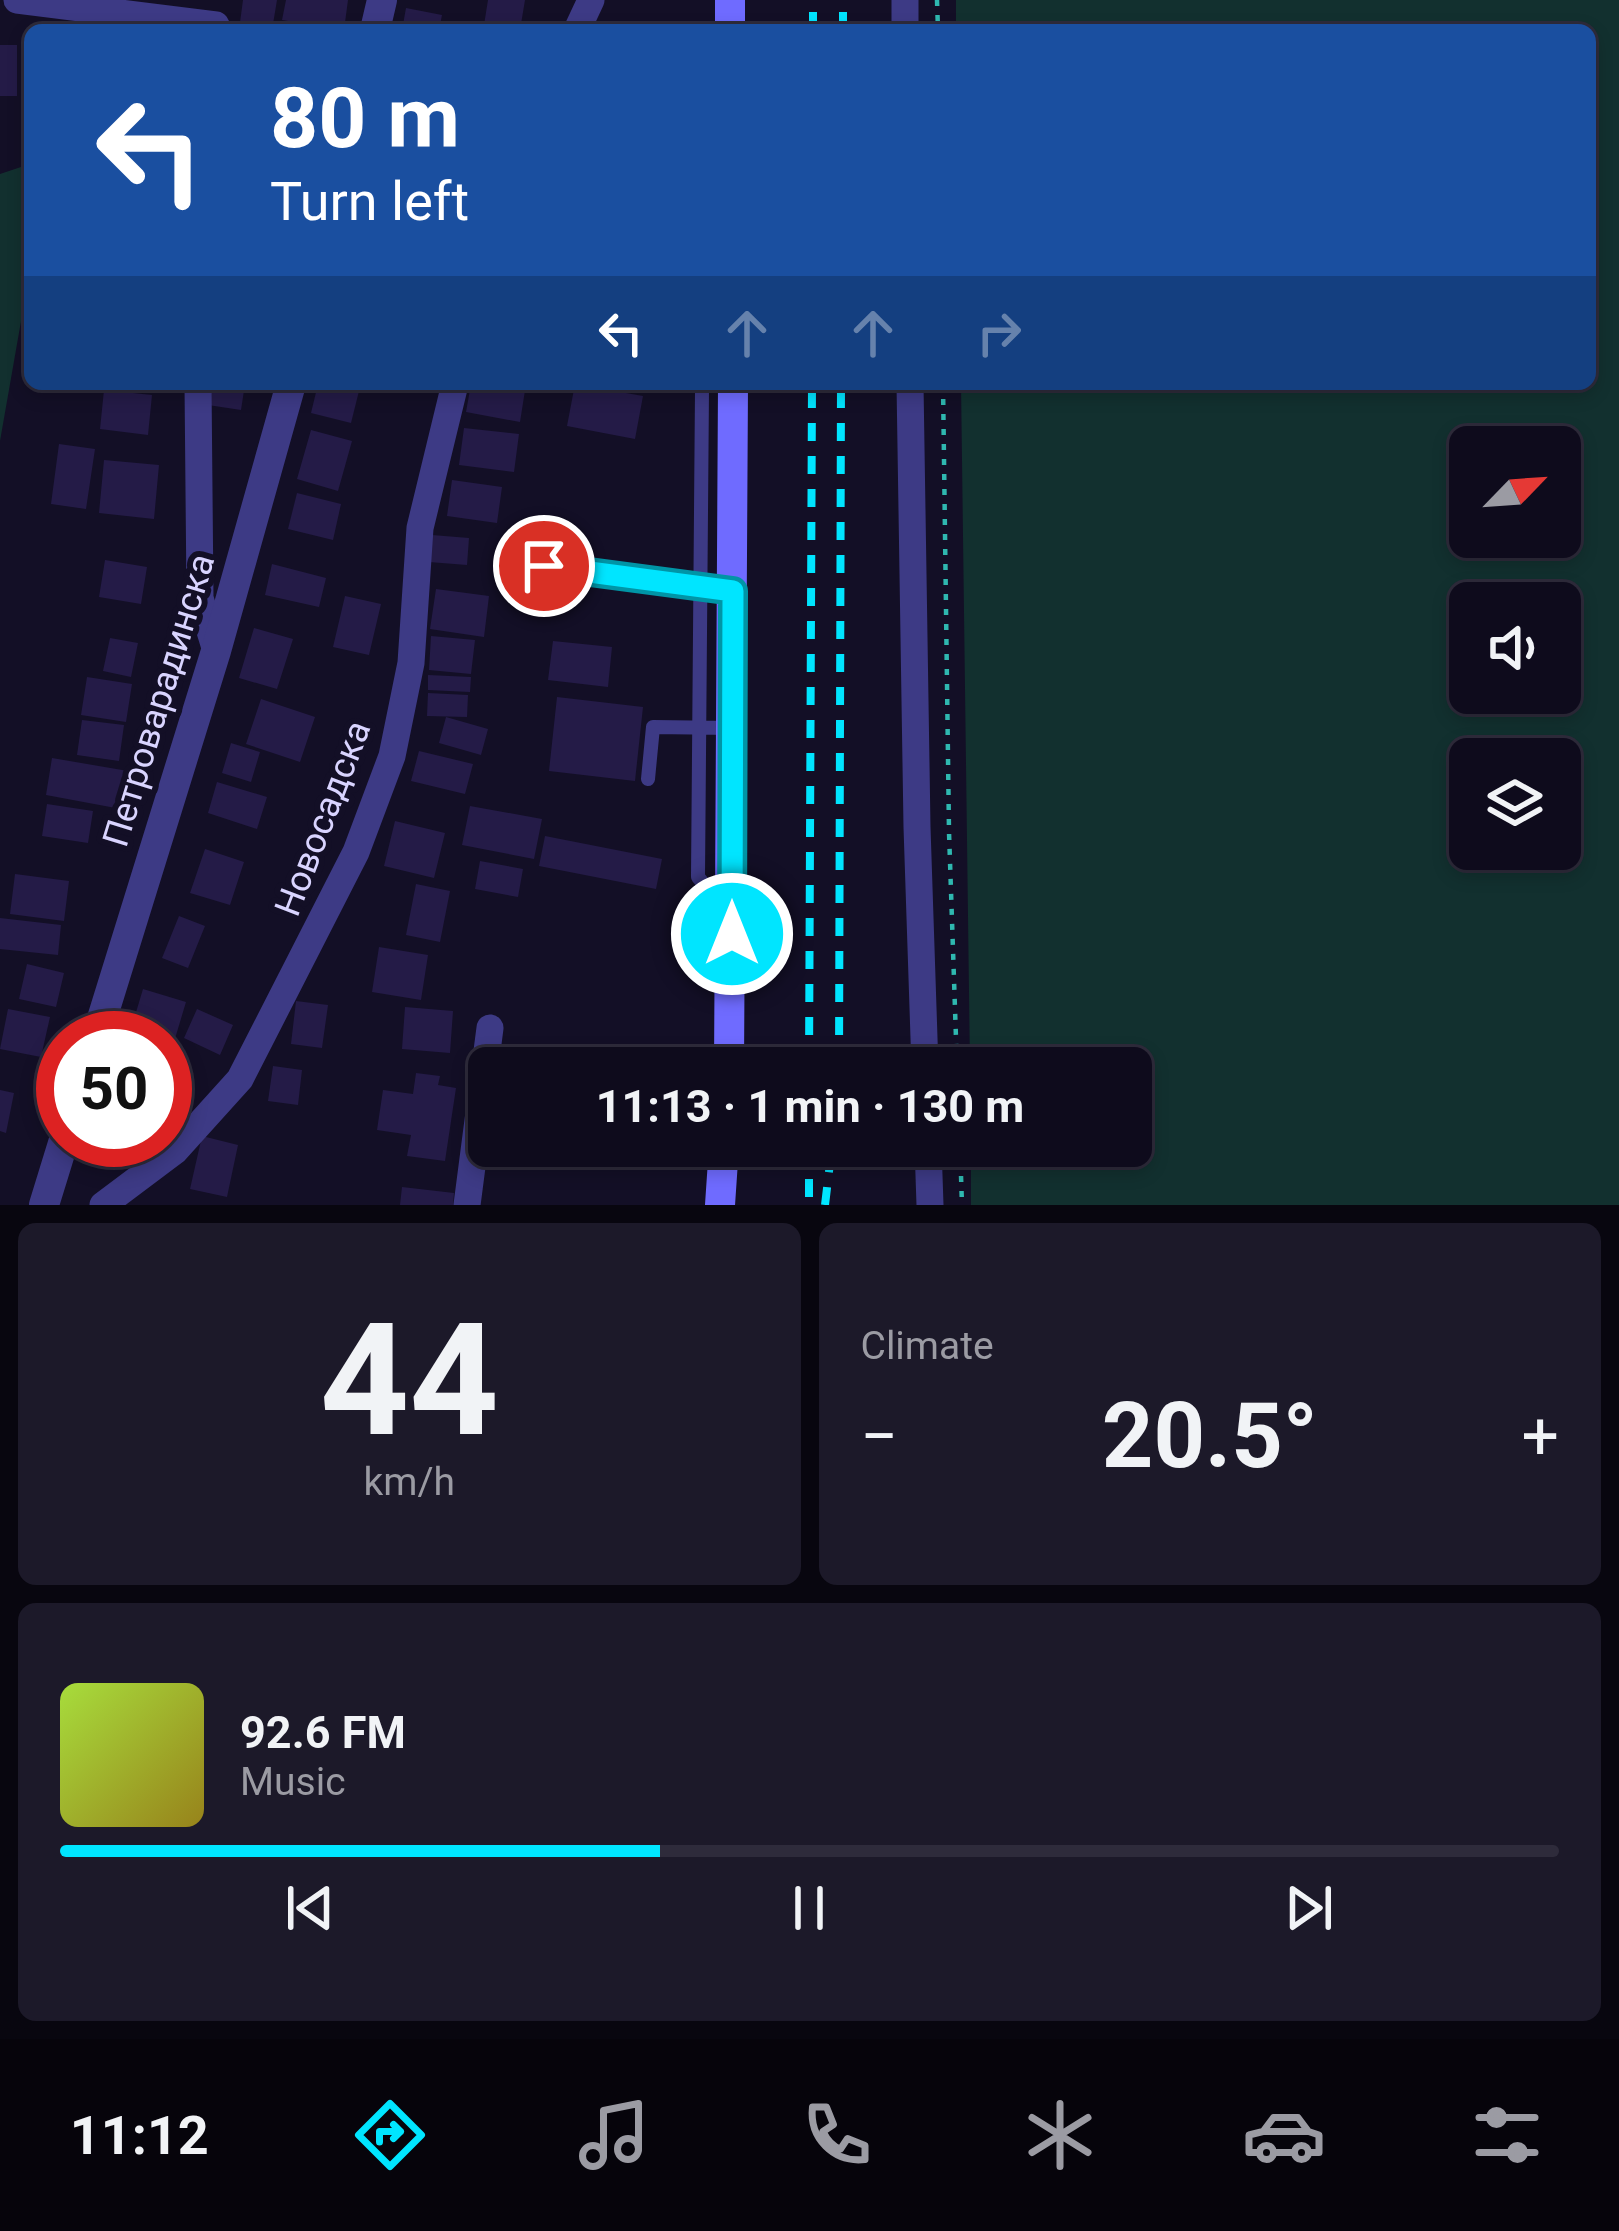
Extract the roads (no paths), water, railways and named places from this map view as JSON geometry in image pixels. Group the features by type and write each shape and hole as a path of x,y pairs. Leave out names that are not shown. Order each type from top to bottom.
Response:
{"main road":[{"path":"729,1047 732,887 717,728 717,590 733,390"},
{"path":"720,1205 723,1167"}],"street":[{"path":"17,0 216,18"},
{"path":"198,390 200,598 216,651"},
{"name":"Петроварадинска","path":"104,1011 216,651 288,390"},
{"name":"Новосадска","path":"103,1205 175,1151 240,1079 356,852 392,756 411,663 420,528 454,390"},
{"path":"910,390 925,1047"},
{"path":"467,1205 490,1028"},
{"path":"44,1205 56,1167"},
{"path":"929,1167 930,1205"}],"lane":[{"path":"544,566 717,590 702,390"},
{"path":"648,779 653,727 717,728"}],"railway":[{"path":"813,0 813,24"},
{"path":"843,0 843,24"},
{"path":"809,1047 812,390"},
{"path":"839,1047 841,390"},
{"path":"809,1167 809,1205"},
{"path":"825,1205 830,1167"}]}
